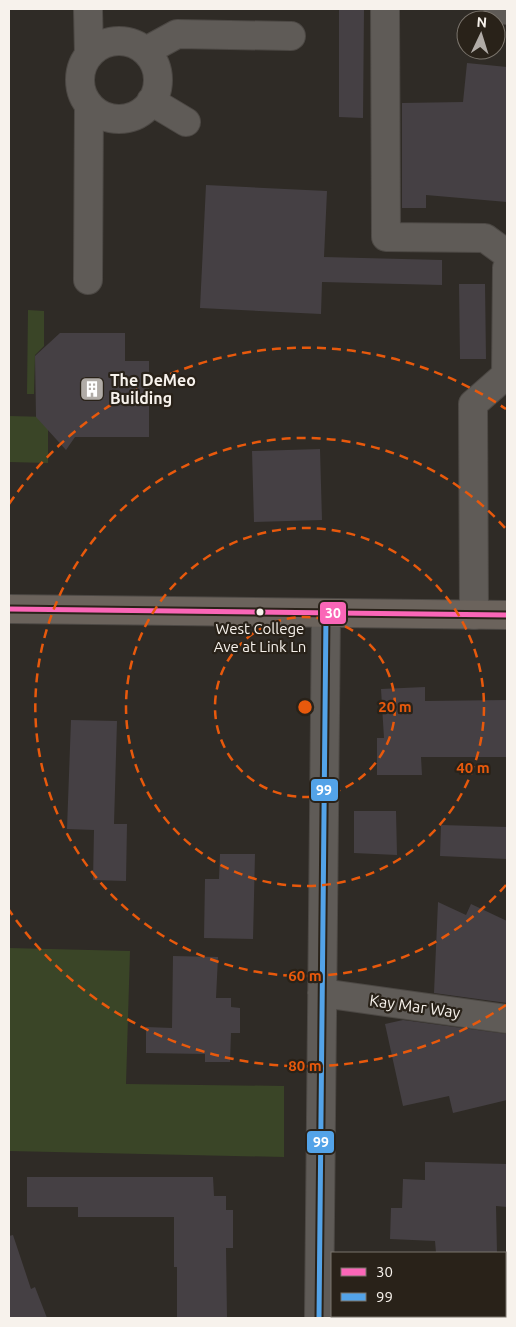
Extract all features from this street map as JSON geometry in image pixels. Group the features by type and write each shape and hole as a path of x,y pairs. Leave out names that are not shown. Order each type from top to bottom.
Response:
{"main road":[{"path":"9,609 507,615"}],"street":[{"path":"88,9 89,55"},
{"path":"385,9 386,237 485,238 507,254"},
{"path":"498,9 507,10"},
{"path":"146,51 177,34 291,36"},
{"path":"124,41 146,51 153,61 158,85 148,106 138,114 125,118 112,118 99,113 89,105 82,93 80,80 82,66 89,55 99,46 124,41"},
{"path":"151,101 186,122"},
{"path":"88,280 89,105"},
{"path":"474,615 473,404 506,375 507,268"},
{"path":"319,1318 326,614"},
{"name":"Kay Mar Way","path":"322,993 507,1019"}],"green space":[{"path":"28,310 44,311 44,346 35,355 34,394 27,394"},
{"path":"9,416 48,417 48,463 9,462"},
{"path":"9,948 130,951 126,1084 284,1086 284,1157 9,1151"}],"building":[{"path":"339,9 364,9 363,118 339,117"},
{"path":"467,63 507,67 507,202 426,195 426,208 402,208 402,103 463,102"},
{"path":"206,185 327,191 324,257 442,260 442,285 322,282 321,314 200,308"},
{"path":"459,284 485,284 486,359 460,359"},
{"name":"The DeMeo Building","path":"60,333 125,333 125,361 149,361 149,437 75,437 66,450 36,417 35,356"},
{"path":"320,449 322,520 254,522 252,451"},
{"path":"425,687 425,701 507,700 507,757 421,757 422,775 377,775 377,738 384,738 381,689"},
{"path":"71,720 117,721 114,824 127,824 126,881 93,880 94,830 67,829"},
{"path":"354,811 396,811 397,855 354,853"},
{"path":"441,825 507,827 507,859 440,856"},
{"path":"220,854 255,854 253,939 204,938 205,879 219,879"},
{"path":"438,902 466,915 471,904 507,921 507,1003 434,993"},
{"path":"173,956 218,957 216,998 231,998 231,1007 240,1008 240,1033 231,1033 230,1062 205,1062 205,1054 146,1053 146,1027 172,1028"},
{"path":"403,1020 507,1034 507,1100 453,1113 449,1096 403,1106 385,1024"},
{"path":"425,1162 507,1164 507,1207 496,1206 497,1252 436,1252 435,1241 390,1239 391,1208 402,1208 403,1179 425,1180"},
{"path":"27,1177 213,1177 214,1196 226,1196 226,1210 233,1210 233,1248 226,1248 227,1318 177,1318 177,1267 174,1267 174,1217 78,1217 78,1207 27,1207"},
{"path":"13,1235 31,1289 35,1287 47,1318 9,1318 9,1236"}],"transit line":[{"name":"30","path":"9,609 507,615"},
{"name":"99","path":"319,1318 326,614"}],"place":[{"name":"The DeMeo Building","path":"92,389"},
{"name":"West College Ave at Link Ln","path":"260,612"}]}
